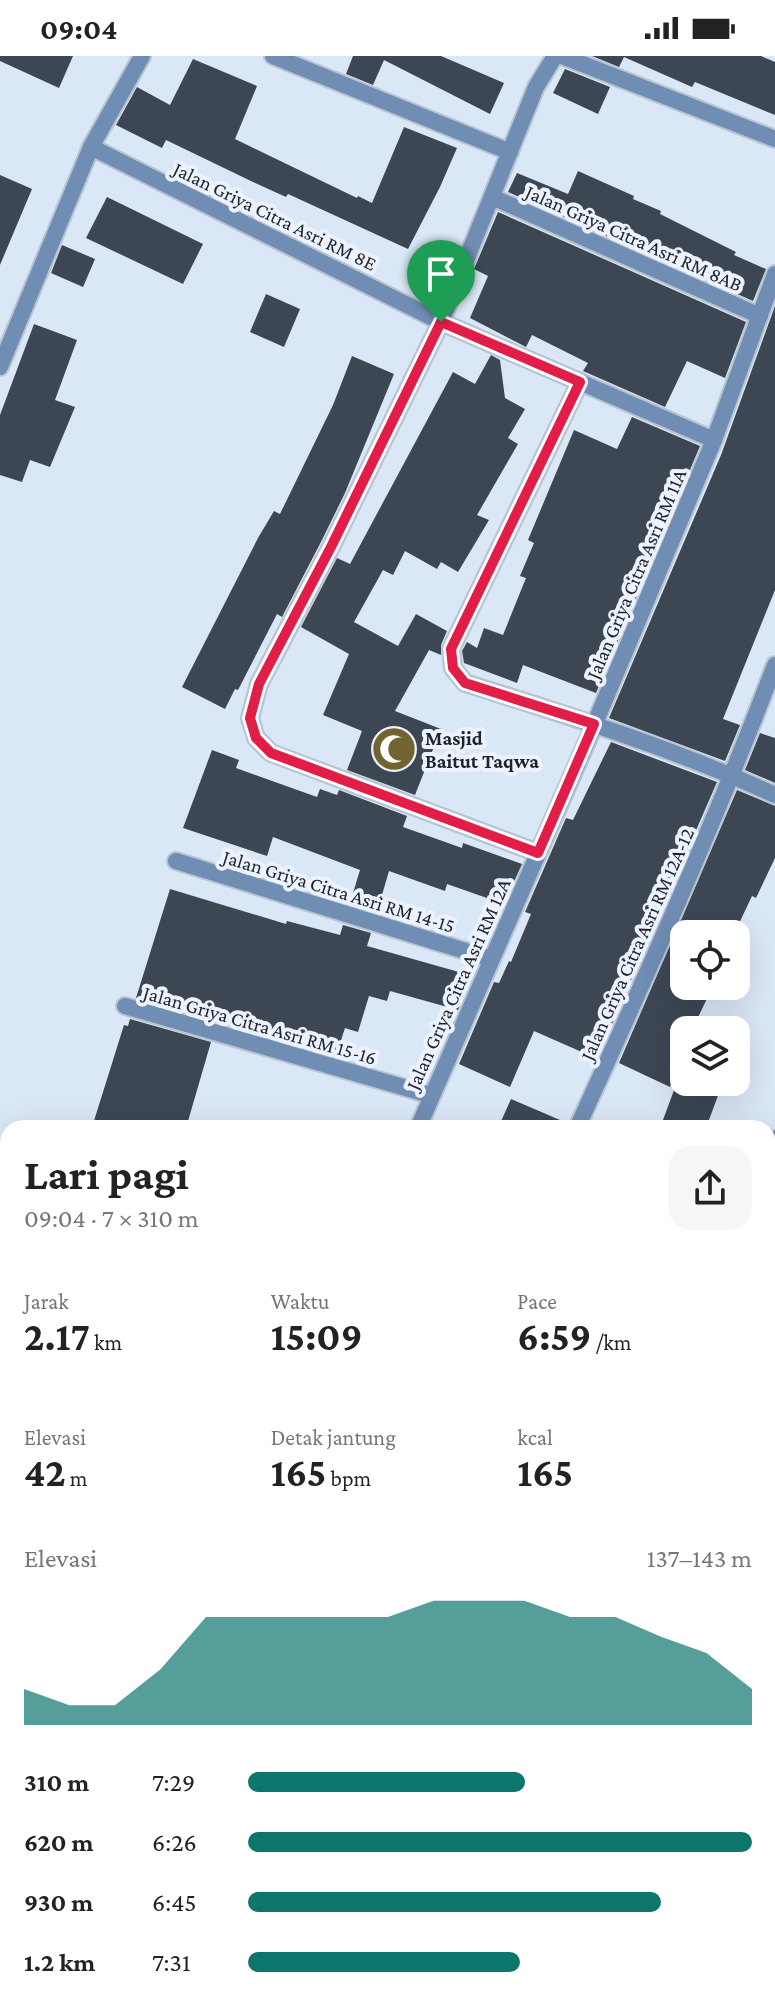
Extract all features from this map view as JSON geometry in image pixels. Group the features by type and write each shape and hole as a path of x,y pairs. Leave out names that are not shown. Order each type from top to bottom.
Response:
{"street":[{"path":"0,367 91,147 142,56"},
{"path":"273,56 510,152"},
{"path":"538,853 271,753 256,738 250,718 259,684 332,545 441,322 536,87 555,56"},
{"path":"562,56 775,139"},
{"name":"Jalan Griya Citra Asri RM 8E","path":"91,147 441,322 714,440"},
{"name":"Jalan Griya Citra Asri RM 8AB","path":"492,197 760,316"},
{"name":"Jalan Griya Citra Asri RM 11A","path":"594,724 714,440 775,274"},
{"path":"580,382 451,649 453,668 465,683 594,724 775,795"},
{"name":"Jalan Griya Citra Asri RM 12A-12","path":"581,1120 674,914 775,665"},
{"name":"Jalan Griya Citra Asri RM 12A","path":"421,1120 594,724"},
{"name":"Jalan Griya Citra Asri RM 14-15","path":"176,861 491,959"},
{"name":"Jalan Griya Citra Asri RM 15-16","path":"125,1006 430,1095"}],"building":[{"path":"0,56 73,56 59,88 0,61"},
{"path":"353,56 441,56 504,83 490,114 384,60 373,85 346,74"},
{"path":"592,56 761,56 775,62 775,115 695,82 692,87 624,57 619,67"},
{"path":"193,59 257,86 235,139 357,198 372,203 404,127 457,148 408,249 288,194 286,197 166,140 162,148 116,125 137,87 170,105"},
{"path":"565,69 610,87 598,114 553,93"},
{"path":"578,171 634,196 633,199 661,211 660,214 736,252 734,255 766,269 753,301 508,192 517,173 568,194"},
{"path":"0,175 32,189 0,265"},
{"path":"107,197 203,244 183,284 86,238"},
{"path":"498,212 746,322 725,378 687,361 665,407 583,371 588,363 532,335 526,347 470,318 488,276 474,269"},
{"path":"62,245 95,259 83,287 51,273"},
{"path":"266,294 300,309 284,347 250,332"},
{"path":"775,306 775,590 723,719 740,725 725,761 609,718 721,455"},
{"path":"34,324 77,340 55,400 75,407 50,467 30,460 22,482 0,475 0,415"},
{"path":"491,355 500,360 505,398 525,409 508,438 518,444 477,515 489,520 458,572 441,562 437,569 405,551 393,575 383,570 354,622 398,646 416,614 447,631 441,645 441,655 429,650 395,711 441,729 415,795 347,770 362,731 323,715 349,654 301,627 337,558 350,564 453,372 475,384"},
{"path":"352,356 394,374 322,540 282,617 277,614 225,709 182,687 258,538 274,511 280,514 333,405"},
{"path":"632,417 700,446 596,693 523,665 517,683 464,663 462,651 467,642 477,648 484,628 503,635 526,578 520,576 534,543 528,540 574,430 617,449"},
{"path":"760,733 775,738 775,783 745,770"},
{"path":"611,742 717,782 599,1054 587,1048 584,1053 534,1031 510,1087 459,1064 494,982 499,983 511,962 531,914 525,912 566,818 573,820"},
{"path":"212,750 239,760 236,768 317,797 320,789 337,795 339,790 407,816 403,827 462,848 463,843 522,864 504,904 447,884 445,891 389,871 377,912 350,903 360,870 273,837 267,856 183,828"},
{"path":"737,790 775,806 775,858 756,898 752,896 741,920 681,920"},
{"path":"170,889 286,924 287,921 340,935 343,925 371,933 367,946 473,976 458,1010 390,991 387,1001 369,996 358,1032 345,1028 336,1056 136,998"},
{"path":"670,945 670,1000 706,1000 699,1016 670,1016 670,1087 619,1063"},
{"path":"130,1019 211,1042 188,1120 94,1120 124,1025 128,1026"},
{"path":"672,1096 718,1096 709,1120 663,1120"},
{"path":"511,1099 560,1120 502,1120"}],"place":[{"name":"Masjid Baitut Taqwa","path":"394,749"}],"route":[{"path":"441,322 580,382 451,649 453,668 465,683 594,724 538,853 271,753 256,738 250,718 259,684 332,545 441,322"}]}
